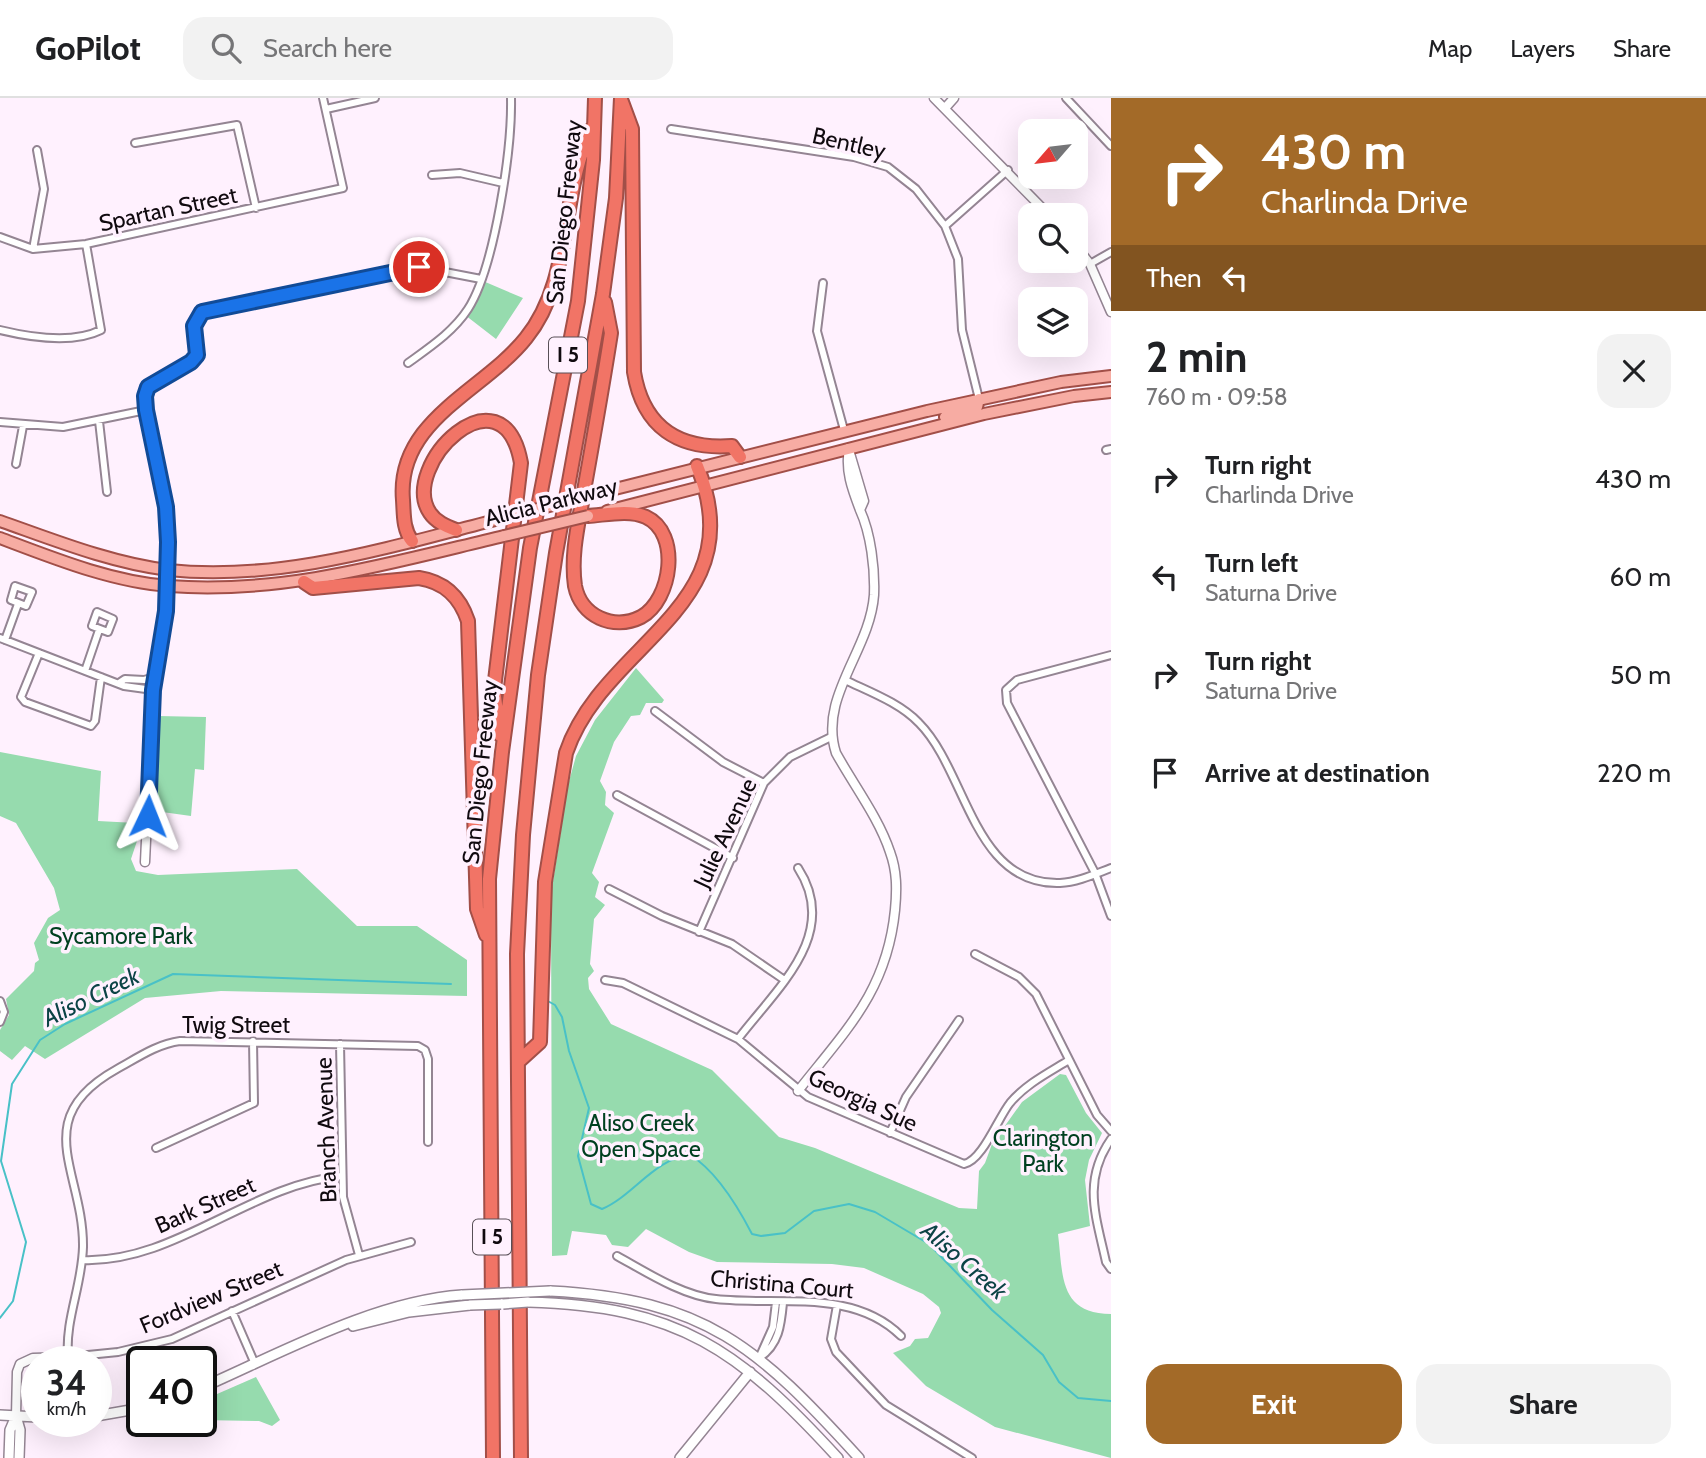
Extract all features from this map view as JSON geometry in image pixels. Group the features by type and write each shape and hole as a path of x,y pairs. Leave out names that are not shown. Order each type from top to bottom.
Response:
{"highway":[{"name":"San Diego Freeway","path":"493,1458 489,879 502,752 530,548 578,301 596,121 595,98"},
{"name":"San Diego Freeway","path":"521,1458 517,963 523,835 538,676 556,553 603,294 616,198 621,98"},
{"path":"621,98 632,129 634,372 641,401 661,428 679,440 703,447 732,446 740,457"},
{"path":"409,538 402,493 408,460 422,433 526,339 552,291 580,153 596,121"},
{"path":"587,516 639,515 655,523 660,530 668,558 668,574 663,593 644,615 618,623 598,618 583,606 575,583 575,541 611,333 603,294"},
{"path":"456,530 438,521 428,511 425,498 428,472 439,451 453,434 468,424 482,421 499,426 511,435 521,463 494,689 502,752"},
{"path":"518,1062 540,1042 545,882 566,752 586,708 626,663 676,614 693,589 705,562 709,535 708,493 697,466"},
{"path":"300,582 313,588 419,578 432,580 454,594 463,606 468,621 477,909 489,944"}],"main road":[{"name":"Alicia Parkway","path":"0,521 83,549 166,569 220,572 295,566 409,538 456,530 844,430 1061,382 1111,376"},
{"path":"995,412 998,404 1035,394 1061,382"},
{"name":"Alicia Parkway","path":"0,538 78,566 166,586 228,588 300,582 587,516 704,484 995,412 1074,396 1111,393"},
{"path":"904,435 929,421 977,407 979,399"},
{"path":"844,430 849,448"},
{"path":"409,538 418,556"},
{"path":"295,566 300,582"},
{"path":"217,1381 389,1307 436,1296 462,1294 550,1291 589,1293 661,1307 709,1325 760,1358 859,1458"},
{"path":"344,1326 360,1326 410,1312 470,1305 548,1302 603,1307 676,1326 772,1388 838,1458"},
{"path":"680,1458 750,1372"},
{"path":"0,1415 21,1416"},
{"path":"9,1458 10,1430 16,1416"},
{"path":"16,1416 20,1430 19,1458"}],"street":[{"path":"323,98 326,109 375,98"},
{"path":"408,363 452,328 474,298 481,279 503,183 510,145 511,98"},
{"path":"934,98 946,107 1038,203"},
{"path":"946,107 954,98"},
{"path":"1066,98 1111,146"},
{"name":"Spartan Street","path":"0,237 33,249 86,244 343,188 326,109"},
{"path":"135,143 237,125 256,208"},
{"name":"Bentley","path":"671,129 854,158 888,167 916,189 945,226 958,259 962,330 979,399"},
{"path":"33,249 44,189 37,150"},
{"path":"945,226 1008,170"},
{"path":"432,175 460,173 503,183"},
{"path":"0,330 52,336 86,336 101,330 86,244"},
{"path":"1090,264 1111,251"},
{"path":"1088,261 1111,312"},
{"path":"145,862 153,690 166,611 166,507 146,410 145,396 148,387 191,362 199,351 194,326 199,314 207,311 419,267 481,279"},
{"path":"823,283 817,331 844,430"},
{"path":"0,422 23,426 63,427 146,410"},
{"path":"99,421 107,492"},
{"path":"16,464 23,426"},
{"path":"799,1091 866,1003 878,981 893,926 897,886 889,848 836,753 831,737 834,702 865,637 874,593 871,550 846,465 849,448"},
{"path":"18,604 2,639 101,677 153,690"},
{"path":"85,671 99,630"},
{"path":"39,653 21,697 25,702 90,726 95,721 101,677"},
{"path":"1111,655 1017,680 1006,690 1007,703 1095,873 1111,916"},
{"path":"119,683 125,679 144,680 155,677"},
{"path":"845,680 900,708 919,722 933,740 1000,860 1025,877 1059,883 1111,868"},
{"path":"655,711 723,762 764,783"},
{"name":"Julie Avenue","path":"699,932 764,783 790,757 831,737"},
{"path":"617,795 733,858"},
{"path":"738,1039 807,945 813,920 812,892 798,868"},
{"path":"609,889 699,932 732,944 783,979"},
{"path":"975,954 1019,977 1036,993 1097,1115 1111,1132"},
{"name":"Georgia Sue","path":"605,980 623,983 738,1039 799,1091 964,1164 977,1157 1011,1102 1030,1084 1069,1060"},
{"path":"0,1001 4,1012 0,1022"},
{"path":"890,1133 906,1097 959,1020"},
{"path":"156,1147 254,1102 253,1041"},
{"name":"Twig Street","path":"68,1346 68,1323 82,1260 81,1222 65,1140 68,1121 79,1097 96,1081 170,1042 253,1041 423,1048 428,1059 428,1142"},
{"name":"Branch Avenue","path":"340,1044 341,1176 345,1211 359,1255"},
{"path":"1111,1139 1094,1172 1093,1191 1106,1262 1111,1269"},
{"name":"Bark Street","path":"82,1260 98,1261 142,1252 298,1183 341,1176"},
{"name":"Fordview Street","path":"112,1351 145,1347 172,1339 359,1255 411,1242"},
{"name":"Christina Court","path":"617,1256 660,1278 713,1299 837,1305 872,1312 901,1336"},
{"path":"750,1372 760,1358 772,1349 780,1329 780,1303"},
{"path":"837,1305 831,1339 836,1352 886,1405 972,1458"},
{"path":"232,1311 255,1364"},
{"name":"Fordview Street","path":"16,1416 17,1372 21,1364"},
{"path":"954,1458 958,1450"}],"green space":[{"path":"483,281 523,298 496,339 465,315"},
{"name":"Aliso Creek Open Space","path":"636,668 664,700 662,703 646,703 640,715 631,716 614,742 600,781 606,792 605,805 614,813 592,873 599,882 595,897 605,905 594,919 590,964 594,971 588,978 589,989 611,1024 712,1070 779,1137 815,1148 959,1208 977,1209 979,1171 992,1144 1022,1102 1060,1074 1066,1075 1086,1113 1102,1133 1089,1160 1085,1180 1090,1226 1058,1234 1063,1276 1072,1299 1081,1307 1094,1312 1111,1314 1111,1458 995,1427 926,1386 893,1353 910,1346 915,1339 928,1338 941,1313 939,1307 923,1294 864,1268 832,1264 717,1262 689,1252 646,1229 628,1247 612,1245 606,1235 572,1231 567,1255 552,1256 551,894 568,785 576,756 595,720"},
{"path":"158,716 206,717 204,770 195,769 191,816 155,811"},
{"name":"Sycamore Park","path":"0,752 101,771 98,821 136,823 137,841 131,859 136,871 158,875 297,869 357,926 417,926 467,960 467,996 221,991 145,998 45,1059 25,1046 12,1060 0,1051 0,1030 9,1015 6,999 34,971 35,963 39,960 34,943 48,918 60,910 54,888 16,823 0,816"},
{"path":"256,1377 280,1420 272,1426 259,1421 217,1420 217,1394"}],"waterway":[{"name":"Aliso Creek","path":"0,1318 13,1301 26,1242 1,1161 12,1084 40,1040 65,1024 173,974 451,984"},
{"name":"Aliso Creek","path":"546,1000 555,1005 562,1017 569,1051 589,1108 578,1156 591,1204 602,1209 624,1196 666,1163 690,1155 717,1179 752,1234 761,1236 785,1233 814,1211 849,1204 875,1212 929,1244 992,1310 1043,1355 1059,1382 1078,1398 1111,1401"}],"route":[{"path":"148,816 153,690 166,611 168,542 166,507 146,410 145,396 148,387 191,362 197,355 199,351 194,326 196,318 202,312 336,282 419,267"}],"park label":[{"name":"Clarington Park","path":"1043,1151"}]}
